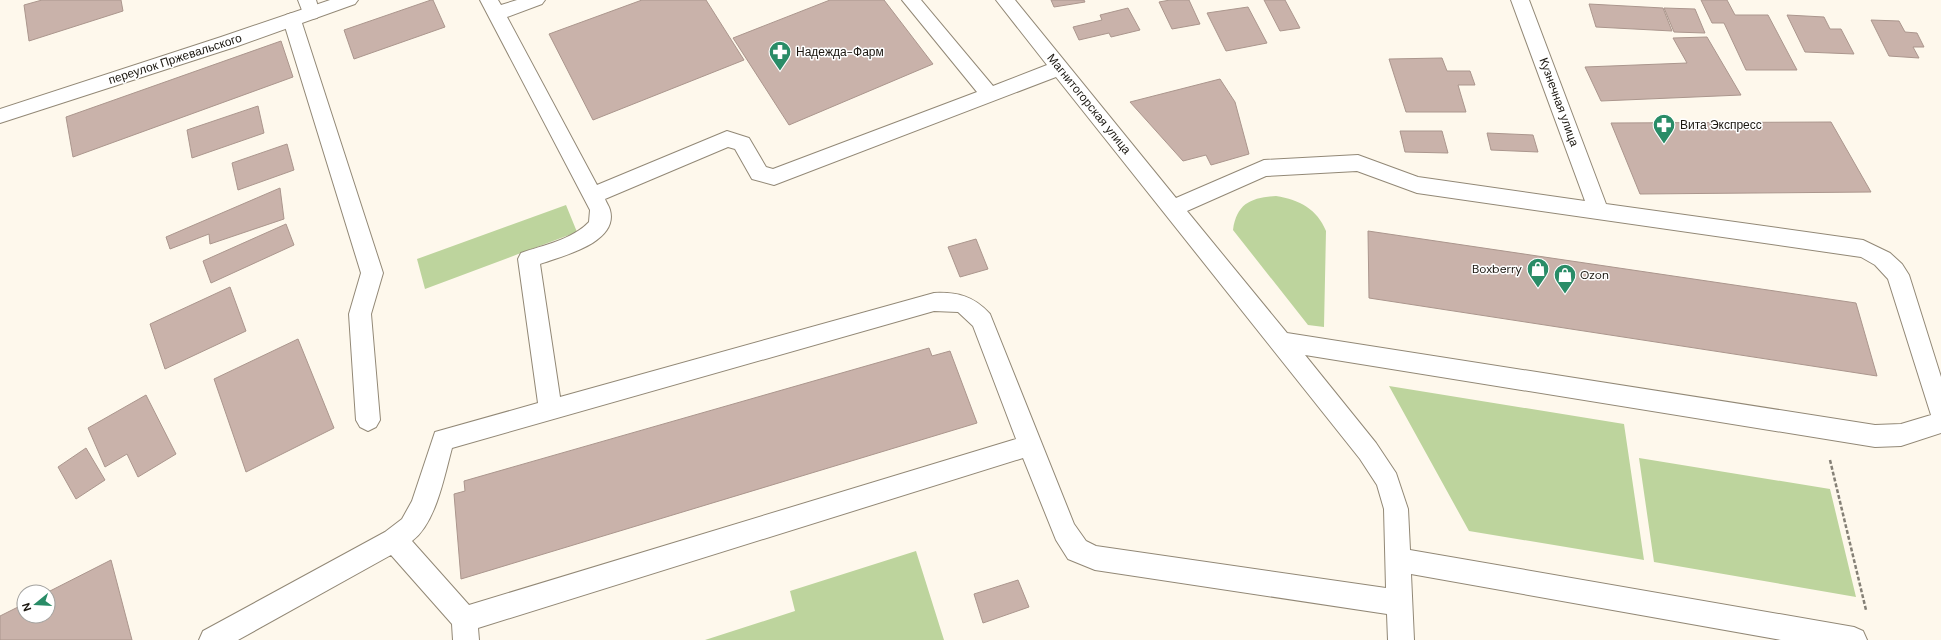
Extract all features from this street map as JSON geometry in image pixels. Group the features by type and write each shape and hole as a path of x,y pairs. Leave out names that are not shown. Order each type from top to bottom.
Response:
{"street":[{"name":"переулок Пржевальского","path":"0,116 292,20 309,7 349,0"},
{"path":"536,0 493,7 600,210 600,220 595,230 585,238 529,259 550,410"},
{"path":"911,0 990,95"},
{"name":"Магнитогорская улица","path":"1005,0 1368,451 1388,481 1396,509 1401,640"},
{"name":"Кузнечная улица","path":"1520,0 1598,208"},
{"path":"292,20 372,273 360,314 368,420"},
{"path":"593,195 727,139 742,143 759,173 774,177 1060,68"},
{"path":"1173,208 1264,168 1353,163 1369,166 1417,185 1598,208 1863,249 1879,255 1891,265 1898,275 1941,413"},
{"path":"212,640 394,540 411,527 422,505 443,440 934,302 955,301 972,308 982,320 1065,532 1077,550 1095,558 1399,602"},
{"path":"1280,342 1875,436 1893,437 1910,434 1941,422"},
{"path":"394,540 466,630 1030,445"},
{"path":"1398,560 1854,640"}],"path":[{"path":"1822,428 1868,617"}],"green space":[{"path":"1276,196 1293,200 1313,211 1326,231 1324,327 1308,325 1233,230 1238,214 1247,204 1259,198"},
{"path":"566,205 577,232 425,289 417,259"},
{"path":"1389,386 1624,424 1644,560 1469,531"},
{"path":"1639,458 1830,489 1856,597 1654,562"},
{"path":"916,551 944,640 705,640 795,611 790,591"}],"building":[{"path":"42,0 121,0 123,11 29,41 24,5"},
{"path":"433,0 445,27 354,59 344,30"},
{"path":"642,0 706,0 744,60 593,120 549,34"},
{"path":"830,0 884,0 933,64 789,125 733,38"},
{"path":"1051,0 1084,0 1085,2 1054,7"},
{"path":"1170,0 1189,0 1200,24 1172,29 1159,2"},
{"path":"1264,0 1285,0 1300,28 1280,31"},
{"path":"1701,0 1727,0 1735,15 1768,15 1797,70 1746,70 1724,23 1712,23"},
{"path":"1589,4 1663,8 1672,31 1596,27"},
{"path":"1248,7 1267,43 1226,51 1207,13"},
{"path":"1128,8 1140,30 1111,37 1109,33 1079,40 1073,27 1102,20 1100,15"},
{"path":"1664,8 1695,9 1705,33 1674,32"},
{"path":"1787,15 1824,17 1830,29 1841,29 1854,54 1805,52"},
{"path":"1871,20 1899,21 1905,32 1917,33 1924,47 1913,47 1919,58 1889,56"},
{"path":"1707,37 1741,95 1601,101 1585,67 1687,63 1673,38"},
{"path":"281,41 293,77 73,157 66,117"},
{"path":"1442,58 1447,71 1470,71 1475,85 1458,85 1466,112 1406,112 1389,59"},
{"path":"1220,79 1235,102 1249,154 1211,165 1206,155 1183,161 1130,102"},
{"path":"258,106 264,133 192,158 187,130"},
{"path":"1831,122 1871,192 1640,194 1611,123"},
{"path":"1400,131 1442,131 1448,153 1405,152"},
{"path":"1487,133 1533,135 1538,152 1491,150"},
{"path":"287,144 294,170 238,190 232,163"},
{"path":"280,188 284,219 210,244 209,234 170,249 166,237"},
{"path":"286,224 294,245 211,283 203,261"},
{"path":"1368,231 1856,303 1877,376 1369,298"},
{"path":"976,239 988,269 960,277 948,247"},
{"path":"230,287 246,331 165,369 150,324"},
{"path":"298,339 334,428 246,472 214,379"},
{"path":"929,348 932,356 950,351 977,423 461,579 454,494 465,491 464,481"},
{"path":"146,395 176,454 138,477 127,454 105,467 88,428"},
{"path":"86,448 105,480 76,499 58,467"},
{"path":"111,560 132,640 0,640 0,616 16,608 16,624 56,624 56,588"},
{"path":"1018,580 1029,607 983,623 974,594"}],"place":[{"name":"Надежда-Фарм","path":"780,72"},
{"name":"Вита Экспресс","path":"1664,144"},
{"name":"Boxberry","path":"1538,288"},
{"name":"Ozon","path":"1565,294"}]}
